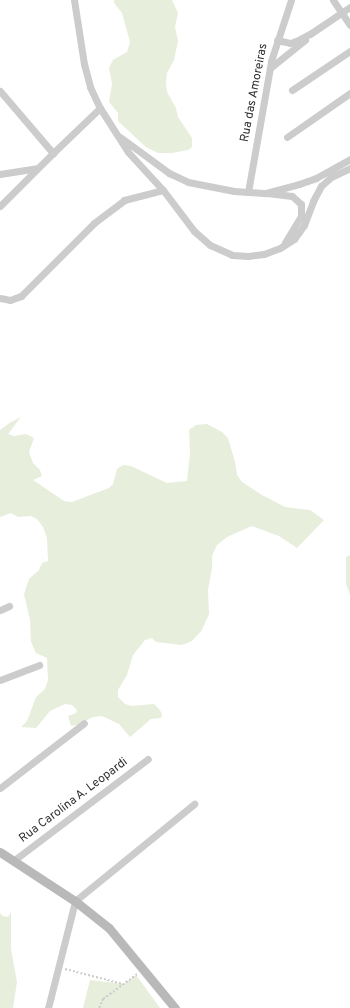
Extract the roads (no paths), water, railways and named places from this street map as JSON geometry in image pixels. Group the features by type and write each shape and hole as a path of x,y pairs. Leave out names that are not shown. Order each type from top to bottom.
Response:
{"street":[{"path":"74,0 84,64 90,87 100,108 128,152 163,190 204,241 217,249 232,255 248,256 264,254 294,239 304,225 313,201 321,186 331,177 350,168"},
{"name":"Rua das Amoreiras","path":"248,192 270,68 277,40 291,0"},
{"path":"333,0 350,25"},
{"path":"270,68 310,34 350,7"},
{"path":"277,40 290,43 310,34"},
{"path":"292,90 350,51"},
{"path":"0,91 53,153"},
{"path":"287,137 350,93"},
{"path":"0,206 100,108"},
{"path":"116,135 169,173 188,182 220,189 292,196 301,204 301,216 284,245"},
{"path":"266,193 316,178 350,159"},
{"path":"0,174 38,168"},
{"path":"0,298 10,300 21,296 94,223 124,200 163,190"},
{"path":"0,610 9,606"},
{"path":"0,680 39,664"},
{"path":"0,788 84,722"},
{"name":"Rua Carolina A. Leopardi","path":"13,861 148,759"},
{"path":"48,1008 75,900 194,804"},
{"path":"0,852 75,900 113,932 175,1008"}]}
